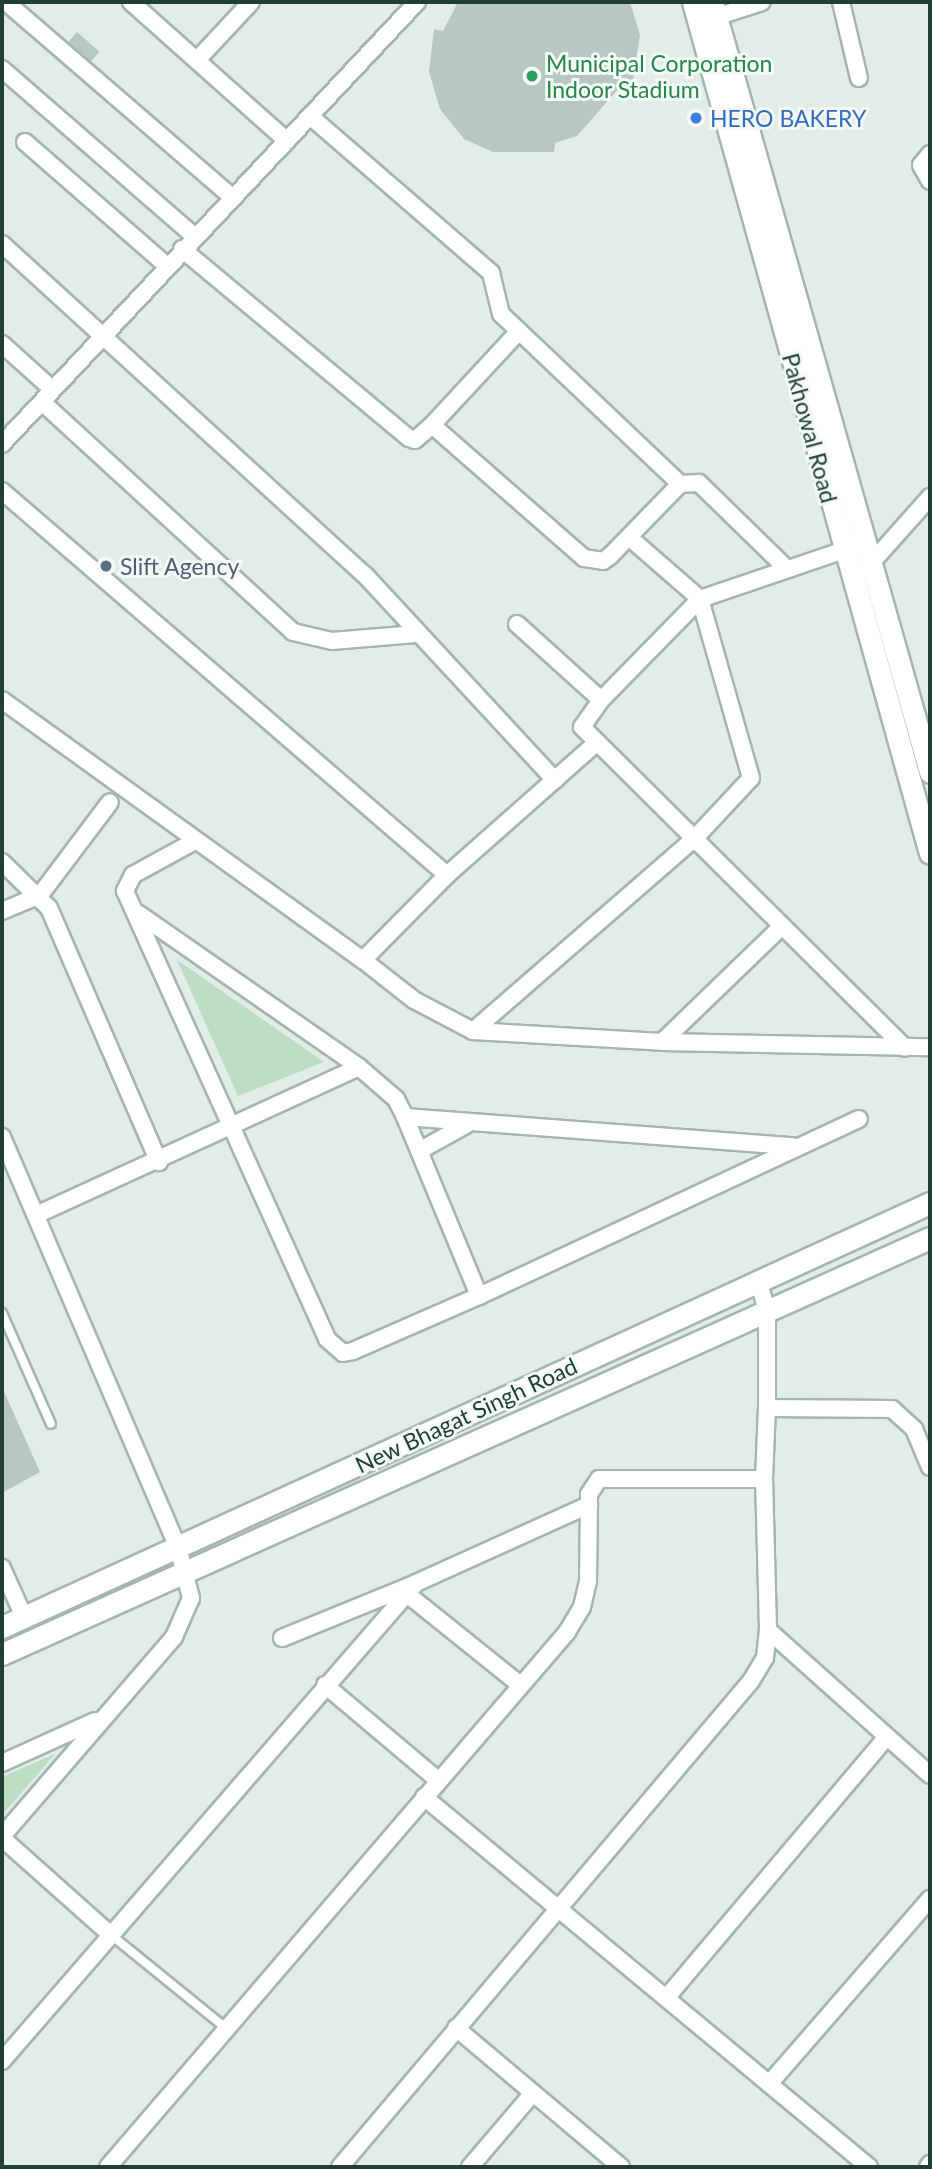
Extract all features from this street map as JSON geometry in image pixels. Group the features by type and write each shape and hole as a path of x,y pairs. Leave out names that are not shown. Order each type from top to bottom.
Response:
{"street":[{"path":"6,2 233,198"},
{"path":"197,60 251,2"},
{"path":"5,434 47,396 102,334 416,2"},
{"name":"Pakhowal Road","path":"693,2 930,853"},
{"path":"714,9 762,2"},
{"path":"841,2 859,78"},
{"path":"136,3 287,141"},
{"name":"Pakhowal Road","path":"714,9 874,562 930,772"},
{"path":"2,69 195,237"},
{"path":"310,116 491,274 496,307 680,484"},
{"path":"25,142 167,266"},
{"path":"930,154 921,165 930,181"},
{"path":"2,244 322,533 555,780"},
{"path":"183,249 409,438 415,440 519,331"},
{"path":"2,344 47,396 293,632 308,640 332,641 416,634"},
{"path":"432,425 584,558 603,561 680,484 699,483 787,569"},
{"path":"2,491 447,875"},
{"path":"853,581 874,562 930,497"},
{"path":"473,1031 694,839 751,778 699,599 629,537"},
{"path":"868,541 699,599 601,700 582,727 595,744 905,1048"},
{"path":"517,624 601,700"},
{"path":"2,700 363,960 414,1000 473,1031 662,1042 930,1047"},
{"path":"363,960 447,875 595,744"},
{"path":"2,911 40,895 110,802"},
{"path":"195,841 126,883 335,1348 353,1351 479,1296 795,1146 859,1119"},
{"path":"2,862 40,895 159,1162"},
{"path":"137,912 359,1067 396,1099 479,1296"},
{"path":"662,1042 782,926"},
{"path":"36,1215 236,1127 359,1067"},
{"path":"405,1117 466,1125 795,1146"},
{"path":"419,1151 466,1125"},
{"path":"2,1137 188,1570 187,1616 2,1837 111,1935"},
{"name":"New Bhagat Singh Road","path":"2,1627 930,1203"},
{"name":"New Bhagat Singh Road","path":"2,1654 930,1238"},
{"path":"341,2167 751,1681 765,1658 768,1630 764,1479 768,1312 759,1282"},
{"path":"767,1408 891,1409 915,1429 930,1467"},
{"path":"108,2167 520,1685 582,1607 592,1486 608,1476 764,1479"},
{"path":"282,1638 412,1589 589,1505"},
{"path":"2,1568 35,1639"},
{"path":"412,1589 520,1685"},
{"path":"2,2061 325,1685 412,1589"},
{"path":"768,1630 930,1775"},
{"path":"325,1685 438,1780"},
{"path":"2,1763 101,1718"},
{"path":"667,1997 886,1738"},
{"path":"424,1797 869,2167"},
{"path":"768,2084 930,1899"},
{"path":"456,2028 621,2167"},
{"path":"470,2167 533,2093"}],"lane":[{"path":"2,1313 51,1424"},
{"path":"111,1935 227,2029"}],"green space":[{"path":"177,960 324,1062 238,1096"},
{"path":"55,1754 2,1815 2,1777"}],"building":[{"name":"Municipal Corporation Indoor Stadium","path":"458,2 630,2 640,35 633,80 626,80 577,136 555,143 554,152 493,152 464,139 440,109 429,72 434,29 443,31"},
{"path":"77,32 100,52 91,61 68,42"},
{"path":"2,1387 40,1472 2,1493"}],"place":[{"name":"Municipal Corporation Indoor Stadium","path":"532,76"},
{"name":"HERO BAKERY","path":"696,118"},
{"name":"Slift Agency","path":"106,566"}]}
